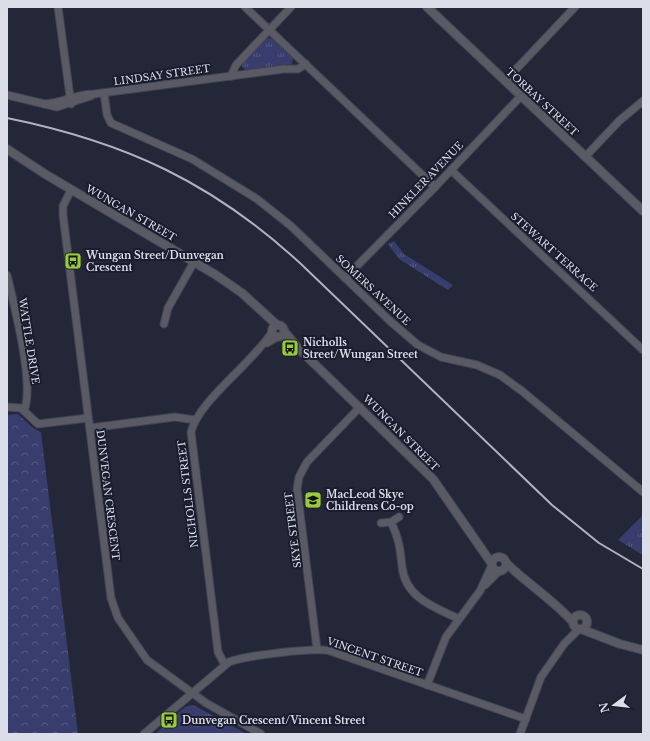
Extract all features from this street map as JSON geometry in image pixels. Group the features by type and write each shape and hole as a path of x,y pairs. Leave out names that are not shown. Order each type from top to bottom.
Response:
{"street":[{"path":"58,7 71,100"},
{"path":"245,7 435,187"},
{"path":"231,76 233,69 291,7"},
{"name":"TORBAY STREET","path":"429,7 643,211"},
{"path":"505,81 575,7"},
{"name":"LINDSAY STREET","path":"7,95 57,107 71,100 94,94 284,69 303,62"},
{"name":"SOMERS AVENUE","path":"104,93 107,115 111,123 192,159 241,189 291,226 390,321 418,345 441,357 490,369 511,382 643,492"},
{"name":"HINKLER AVENUE","path":"345,278 435,187 521,96"},
{"path":"585,156 619,121 643,101"},
{"name":"WUNGAN STREET","path":"7,149 71,190 228,283 261,311 277,332 298,347 433,479 496,568 526,582"},
{"name":"STEWART TERRACE","path":"451,170 643,350"},
{"name":"DUNVEGAN CRESCENT","path":"71,190 63,206 63,215 111,598 115,612 148,660 191,694 261,734"},
{"path":"164,324 168,308 194,262"},
{"name":"WATTLE DRIVE","path":"7,275 26,377 28,396 24,410"},
{"name":"NICHOLLS STREET","path":"225,665 218,652 191,432 195,420 205,407 277,332"},
{"path":"7,407 18,406 38,424 88,418"},
{"name":"SKYE STREET","path":"317,649 297,489 298,477 307,462 360,407"},
{"path":"90,428 180,417 195,420"},
{"path":"381,523 391,522 399,517"},
{"path":"391,522 400,543 403,574 410,589 424,602 459,619"},
{"name":"WUNGAN STREET","path":"478,544 505,559 506,563 526,582 559,606 577,626 608,639 643,650"},
{"path":"427,685 441,647 459,619 496,568 495,558 499,556"},
{"path":"496,568 506,567 506,563"},
{"name":"WUNGAN STREET","path":"559,606 579,614"},
{"path":"520,734 541,677 577,626 575,616 579,614 586,617 587,621 585,627 577,626"},
{"name":"WUNGAN STREET","path":"587,621 608,639"},
{"name":"VINCENT STREET","path":"144,734 225,665 235,660 317,649 330,651 526,719"}],"green space":[{"path":"270,38 293,57 292,64 245,70 242,66 243,63 265,40"},
{"path":"394,241 404,254 453,285 448,290 399,259 388,244"},
{"path":"18,414 33,428 41,432 78,734 7,734 7,415"},
{"path":"643,515 643,555 618,540"},
{"path":"192,705 247,734 155,734 185,707"}],"railway":[{"path":"7,118 90,139 128,153 165,169 200,188 234,210 268,235 301,264 552,505 599,543 643,569"}],"place":[{"name":"Wungan Street/Dunvegan Crescent","path":"73,261"},
{"name":"Nicholls Street/Wungan Street","path":"290,348"},
{"name":"MacLeod Skye Childrens Co-op","path":"313,500"},
{"name":"Dunvegan Crescent/Vincent Street","path":"169,720"}]}
